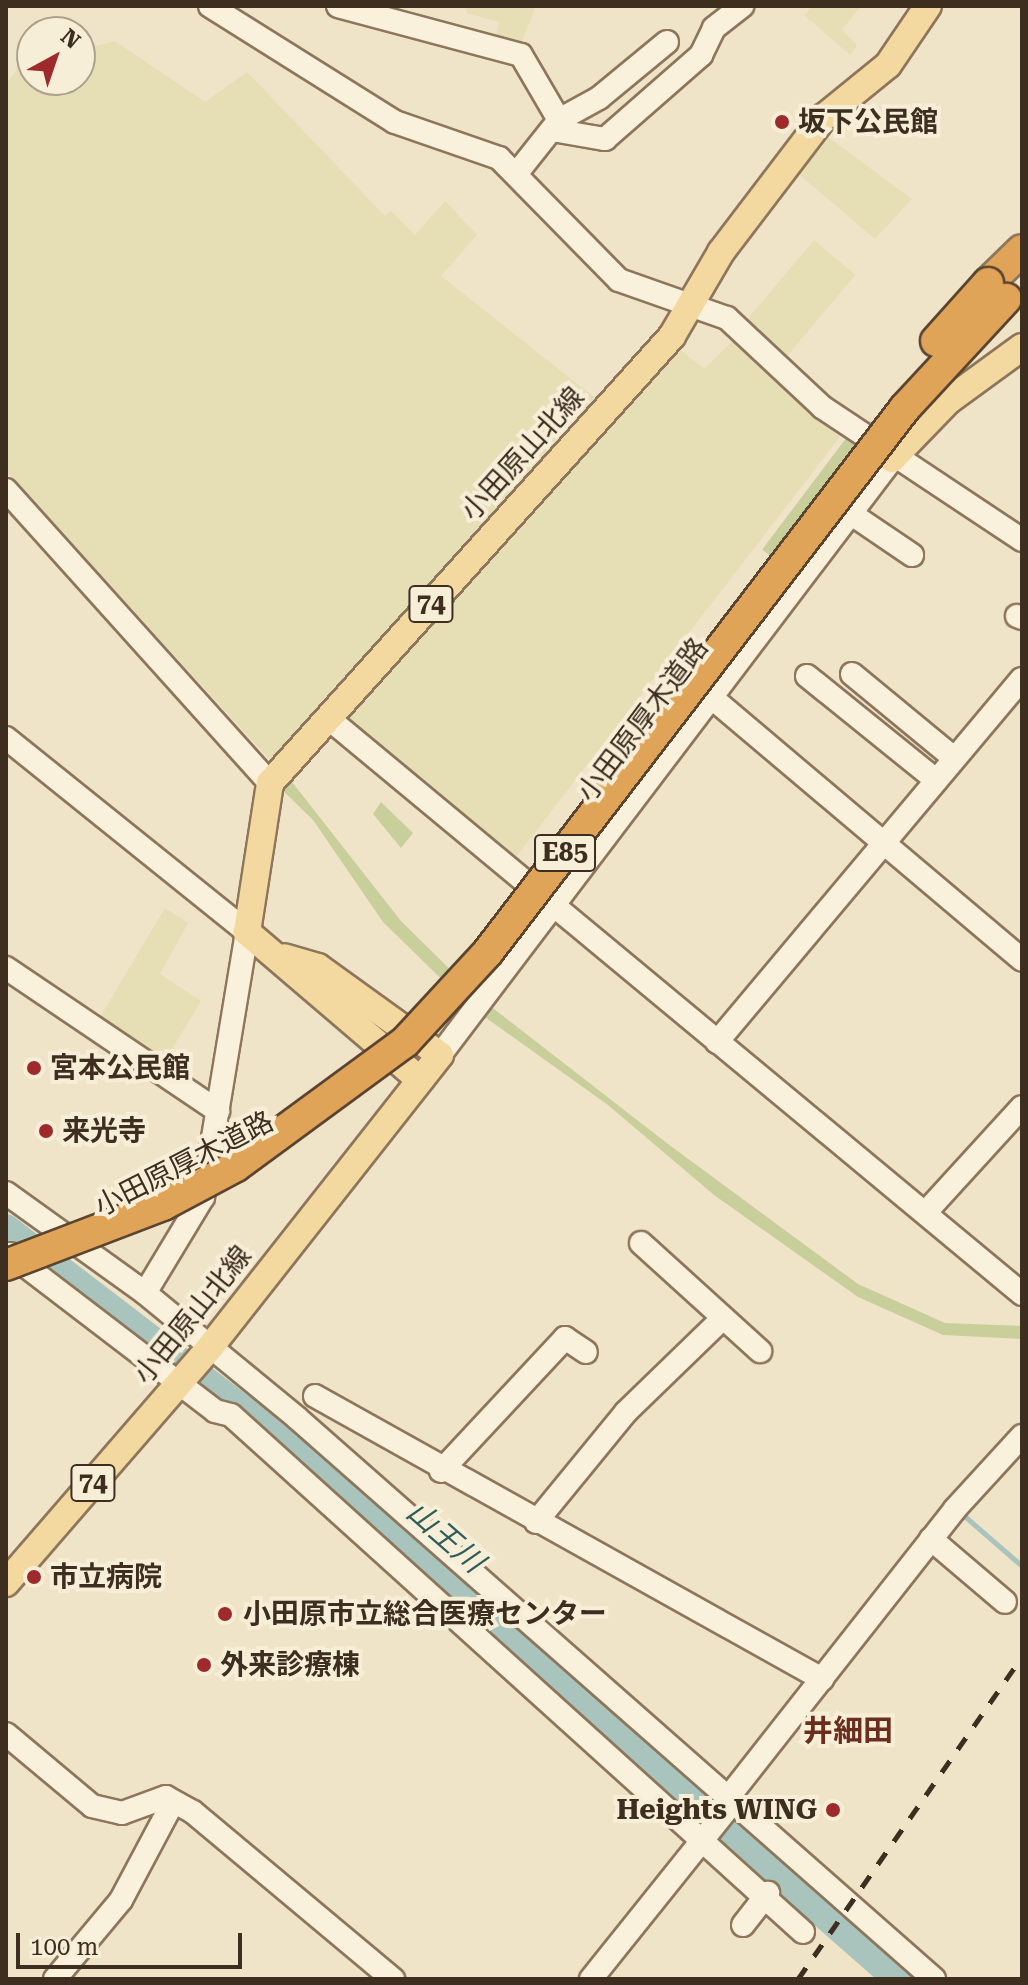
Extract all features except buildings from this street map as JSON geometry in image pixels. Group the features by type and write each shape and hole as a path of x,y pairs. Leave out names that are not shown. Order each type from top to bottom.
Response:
{"highway":[{"name":"小田原厚木道路","path":"6,1265 163,1205 236,1166 405,1042 531,898 905,408 1005,288 1022,250"},
{"name":"小田原厚木道路","path":"6,1243 148,1189 227,1148 388,1030 525,875 889,397 1005,288"}],"main road":[{"name":"小田原山北線","path":"270,783 690,311 721,252 824,117 888,65 928,6"},
{"path":"892,459 948,401 1022,347"},
{"path":"270,783 247,932 284,957 318,967 440,1055"},
{"path":"284,957 306,985 420,1080"},
{"name":"小田原山北線","path":"6,1583 206,1352 440,1055"}],"street":[{"path":"210,6 395,122 499,158 517,173 548,216 619,280 690,311 727,318 822,407 892,459 1022,540"},
{"path":"338,6 521,55 558,126 605,139 701,55 714,28 742,6"},
{"path":"705,6 714,28"},
{"path":"517,173 558,126 630,80 661,54"},
{"path":"440,1055 892,459"},
{"path":"6,490 270,783"},
{"path":"850,513 912,555"},
{"path":"852,674 954,758"},
{"path":"807,676 936,780"},
{"path":"717,1042 1022,679"},
{"path":"711,697 1022,960"},
{"path":"328,718 1022,1294"},
{"path":"6,738 247,932 199,1210 145,1293"},
{"path":"6,968 218,1111"},
{"path":"926,1212 1022,1107"},
{"path":"6,1193 145,1293 206,1352 934,1979"},
{"path":"641,1243 760,1351"},
{"path":"6,1251 180,1383 231,1415 768,1893 803,1932"},
{"path":"536,1522 634,1403 723,1318"},
{"path":"441,1471 565,1338 586,1352"},
{"path":"315,1396 441,1471 822,1679"},
{"path":"591,1979 931,1539 1022,1436"},
{"path":"931,1539 1005,1602"},
{"path":"6,1734 92,1806 122,1813 166,1797 393,1979"},
{"path":"55,1979 121,1900 173,1802"},
{"path":"743,1925 768,1893"}],"shaded area":[{"path":"467,6 536,6 519,49 495,40 499,22 466,13"},
{"path":"813,6 861,6 842,30 857,45 850,55 804,15"},
{"path":"115,41 205,102 247,72 385,216 391,211 415,235 445,201 477,235 441,276 599,401 582,423 569,416 558,429 559,442 270,760 6,471 6,83 16,71 16,96 96,96 96,46"},
{"path":"824,134 912,199 875,239 796,172"},
{"path":"814,240 855,275 787,356 746,321"},
{"path":"734,340 843,433 513,861 343,716 571,461 589,454 589,441 675,345 704,369"},
{"path":"165,908 188,923 160,974 201,1001 166,1059 100,1017"}],"green space":[{"path":"847,437 875,458 790,571 762,550"},
{"path":"285,773 401,921 476,995 668,1144 858,1284 945,1323 1022,1326 1022,1339 943,1335 858,1297 714,1195 608,1105 468,1005 383,922 313,820 275,783"},
{"path":"381,802 413,833 401,848 373,814"}],"waterway":[{"name":"山王川","path":"6,1228 277,1435 897,1979"},
{"path":"962,1514 1022,1566"}],"railway":[{"path":"798,1979 1022,1657"}],"place":[{"name":"坂下公民館","path":"782,122"},
{"name":"宮本公民館","path":"34,1068"},
{"name":"来光寺","path":"46,1131"},
{"name":"市立病院","path":"34,1577"},
{"name":"小田原市立総合医療センター","path":"225,1614"},
{"name":"外来診療棟","path":"204,1665"},
{"name":"Heights WING","path":"833,1810"}],"district":[{"name":"井細田","path":"848,1731"}]}
